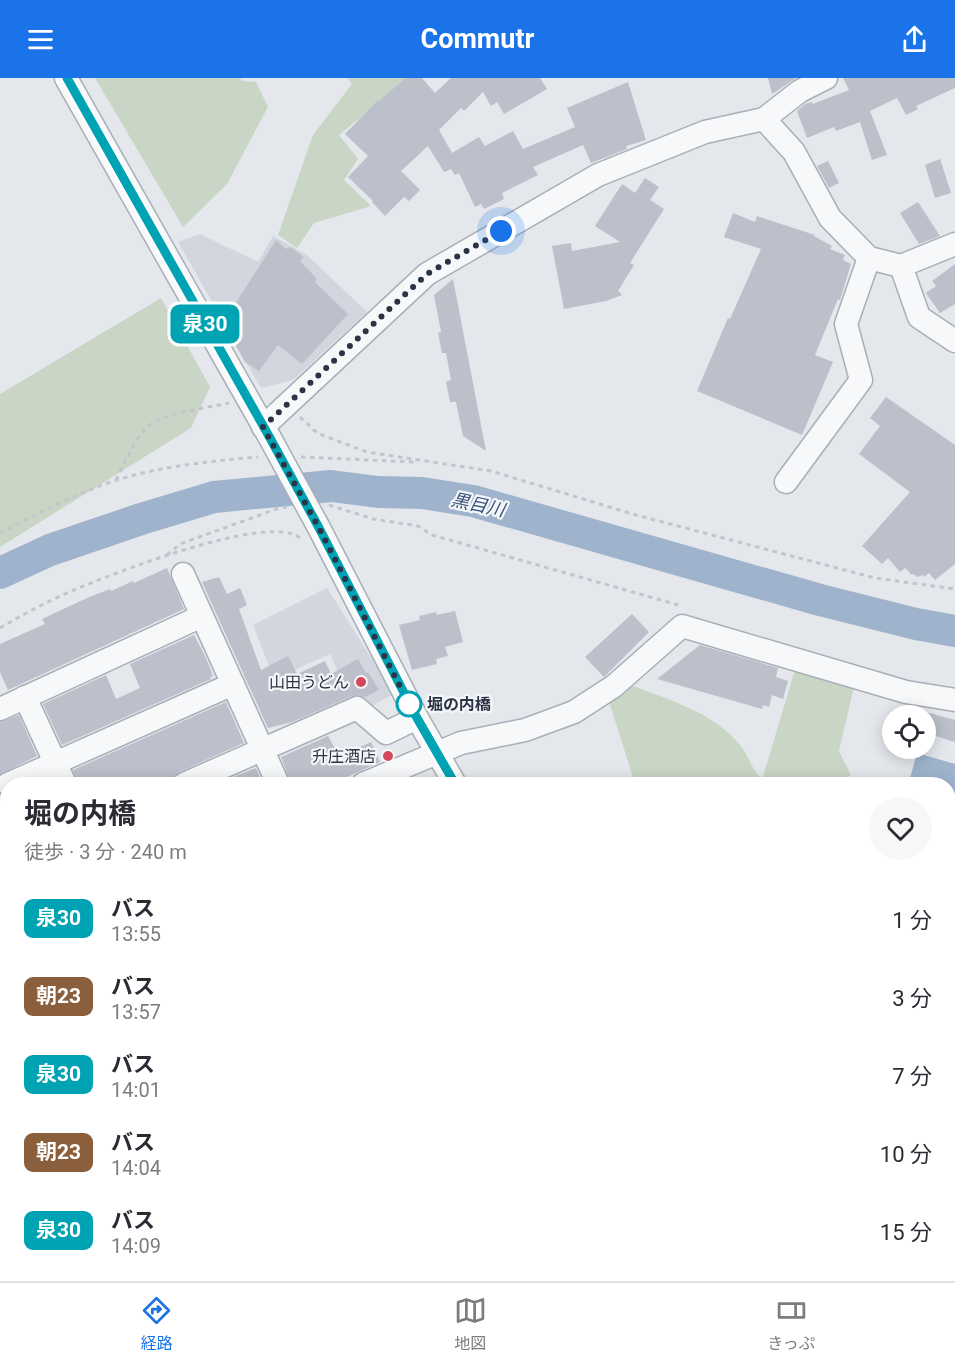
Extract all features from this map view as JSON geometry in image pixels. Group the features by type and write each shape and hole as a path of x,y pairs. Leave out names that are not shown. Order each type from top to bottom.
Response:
{"street":[{"path":"66,78 246,398 264,441 312,522 417,718 451,777"},
{"path":"264,441 288,406 427,274 598,176 705,132 764,119 800,91 826,78"},
{"path":"764,119 794,152 830,218 869,258 901,266 955,244"},
{"path":"786,482 861,380 846,324 869,258"},
{"path":"901,266 919,318 955,341"},
{"path":"183,574 275,777"},
{"path":"0,709 202,616"},
{"path":"380,777 461,743 525,730 574,712 614,686 682,626 906,692 955,700"},
{"path":"26,777 233,684"},
{"path":"26,697 62,777"},
{"path":"200,777 357,708 386,733 402,768"},
{"path":"386,733 417,718"}],"path":[{"path":"116,480 127,458 150,424 174,415 246,398"},
{"path":"288,406 317,433 367,452 491,471 636,515 875,578 955,589"},
{"path":"0,533 116,480 190,465 264,441"},
{"path":"300,457 429,463"},
{"path":"0,628 21,615 74,590 167,555 244,534 285,531 312,522 331,504 373,519 418,526 432,535 690,608"},
{"path":"167,555 180,544 279,508 289,507"}],"shaded area":[{"path":"200,234 258,262 273,236 307,255 367,312 293,380 261,388 178,242"},
{"path":"327,588 394,694 368,708 357,702 345,688 330,654 274,679 253,625"}],"green space":[{"path":"95,78 240,78 242,81 256,82 268,107 227,184 183,227"},
{"path":"347,78 408,78 339,135 358,159 344,180 371,206 314,223 297,248 278,235 313,135 352,84"},
{"path":"161,298 210,387 191,428 0,547 0,394"},
{"path":"796,666 855,682 839,751 851,775 847,777 763,777"},
{"path":"633,686 676,702 704,716 729,733 742,748 760,777 633,777 609,701"}],"water":[{"path":"936,758 955,764 955,777 910,777 915,759"}],"building":[{"path":"406,78 422,78 435,93 451,78 540,78 547,89 504,114 497,102 491,106 483,92 464,111 461,108 439,130 452,153 479,137 485,146 513,131 523,149 575,127 567,108 628,82 646,140 626,146 627,149 591,163 583,145 533,167 538,175 502,193 504,199 484,209 481,204 475,207 459,173 455,175 451,169 444,172 428,146 401,171 420,190 409,201 404,197 385,216 348,177 368,156 345,134 378,100"},
{"path":"768,78 796,78 772,94"},
{"path":"843,78 955,78 955,88 916,106 918,109 906,115 897,98 870,111 887,155 872,160 860,122 836,131 834,127 807,138 797,111 805,104 812,102 813,104 849,90"},
{"path":"940,159 951,193 935,198 925,165"},
{"path":"828,161 839,183 829,188 817,166"},
{"path":"645,178 659,187 650,200 664,209 630,263 634,265 618,291 622,295 606,301 564,309 552,246 571,243 572,251 620,242 595,226 622,184 635,193"},
{"path":"918,202 940,236 919,244 900,213"},
{"path":"733,213 755,222 757,216 815,235 832,246 830,249 845,255 843,260 851,264 840,300 838,299 815,355 833,362 802,435 697,391 761,249 724,237"},
{"path":"276,240 286,249 290,247 304,257 300,261 317,279 315,282 348,314 302,364 278,345 259,371 245,362 223,323"},
{"path":"955,264 955,304 940,313 926,293 936,286 932,281"},
{"path":"453,279 486,451 463,436 456,402 450,402 446,382 451,380 446,353 442,353 438,333 441,332 434,295"},
{"path":"886,397 955,445 955,564 935,580 929,573 924,577 923,575 917,577 905,568 900,572 888,558 882,564 862,546 910,492 859,454 880,426 870,418"},
{"path":"167,568 184,609 8,690 0,672 0,644 45,624 42,619 87,598 133,581 134,583"},
{"path":"219,577 227,594 240,588 247,605 239,609 261,670 288,656 297,674 325,661 331,674 358,659 379,690 365,697 352,696 292,722 268,728 202,582"},
{"path":"455,611 463,642 445,647 448,656 436,659 437,664 412,670 399,625 420,620 419,616"},
{"path":"632,614 649,632 604,677 585,657"},
{"path":"194,635 213,676 210,677 211,679 62,745 43,704 106,675 116,699 140,688 130,664"},
{"path":"700,645 778,668 776,677 788,681 783,699 772,695 769,707 763,705 762,709 657,679"},
{"path":"226,702 244,743 179,772 173,777 76,777 73,770"},
{"path":"19,715 37,756 0,774 0,722"},
{"path":"936,715 955,720 955,742 936,736"},
{"path":"328,736 339,756 371,742 380,762 347,777 288,777 281,757"},
{"path":"256,768 260,777 233,777"}],"waterway":[{"name":"黒目川","path":"0,573 50,550 214,497 331,486 378,492 422,493 473,501 820,600 916,624 955,631"}],"bus line":[{"name":"泉30","path":"67,78 270,438 417,718 451,777"}],"place":[{"name":"山田うどん","path":"361,682"},
{"name":"堀の内橋","path":"409,704"},
{"name":"升庄酒店","path":"388,756"}],"route":[{"path":"409,704 318,526 263,427 427,274 501,231"}]}
